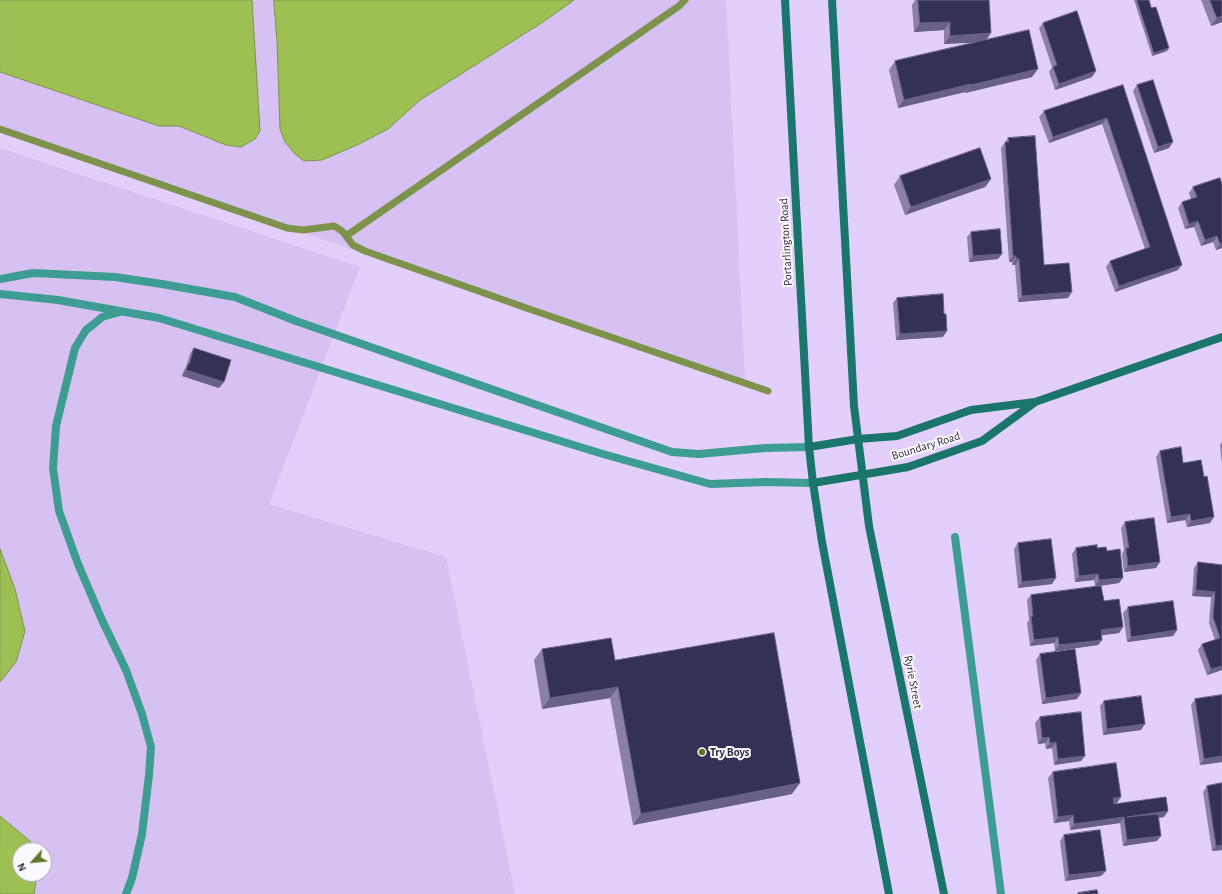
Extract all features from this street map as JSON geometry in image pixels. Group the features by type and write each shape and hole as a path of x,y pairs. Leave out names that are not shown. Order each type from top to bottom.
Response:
{"main road":[{"name":"Portarlington Road","path":"785,0 809,447 813,483"},
{"path":"832,0 854,406 863,475"},
{"name":"Boundary Road","path":"809,447 858,439 897,436 971,410 1035,402 1222,337"},
{"name":"Boundary Road","path":"813,483 908,467 982,441 1035,402"},
{"name":"Ryrie Street","path":"863,475 869,526 944,894"},
{"path":"813,483 822,542 889,894"}],"street":[{"path":"0,279 33,273 115,277 235,297 296,321 672,452 698,454 766,448 809,447"},
{"path":"0,294 58,300 158,318 603,454 710,484 766,482 813,483"},
{"path":"123,312 102,317 86,330 75,348 56,426 53,468 58,511 78,564 102,620 126,670 142,714 151,747 142,834 132,878 126,894"},
{"path":"955,537 1001,894"}],"shaded area":[{"path":"0,0 726,0 745,382 0,131"},
{"path":"0,0 252,0 260,131 255,139 241,147 226,145 179,126 159,126 0,72"},
{"path":"274,0 574,0 543,22 420,100 388,129 357,145 322,160 304,161 295,154 285,142 280,129"},
{"path":"0,148 360,267 269,504 446,557 515,894 0,894"},
{"path":"0,549 15,589 25,631 16,662 0,682"},
{"path":"0,816 31,842 12,842 12,882 36,882 34,894 0,894"}],"building":[{"path":"918,0 989,0 991,33 950,36 950,22 920,23"},
{"path":"1137,0 1149,0 1151,8 1156,7 1169,48 1154,53"},
{"path":"1210,0 1222,0 1222,16 1217,18"},
{"path":"1077,11 1096,71 1059,84 1053,67 1057,65 1043,23"},
{"path":"1029,30 1038,69 904,100 895,61"},
{"path":"1153,80 1173,142 1158,147 1137,85"},
{"path":"1123,85 1182,265 1119,286 1110,261 1150,247 1107,118 1053,137 1044,111"},
{"path":"1035,136 1044,265 1069,263 1072,292 1022,296 1019,259 1016,259 1016,256 1013,256 1005,142 1009,142 1008,138"},
{"path":"980,148 991,179 911,207 900,176"},
{"path":"1220,178 1222,184 1222,243 1220,244 1217,236 1205,240 1198,221 1189,224 1182,202 1197,197 1193,187"},
{"path":"1000,229 1002,254 973,256 971,232"},
{"path":"943,294 947,331 900,334 897,298"},
{"path":"194,348 231,360 224,382 186,370"},
{"path":"1181,447 1183,463 1201,460 1204,477 1207,476 1214,517 1191,521 1190,514 1171,517 1160,451"},
{"path":"1154,518 1160,562 1128,566 1126,548 1129,548 1125,522"},
{"path":"1051,539 1056,578 1022,582 1018,543"},
{"path":"1097,545 1097,548 1106,547 1107,551 1120,549 1123,578 1099,580 1098,574 1079,576 1076,548"},
{"path":"1198,562 1222,565 1222,666 1211,669 1202,644 1220,638 1213,617 1215,592 1196,590"},
{"path":"1101,586 1104,601 1119,599 1123,627 1101,630 1102,640 1059,645 1058,637 1034,640 1031,617 1033,616 1031,595"},
{"path":"1173,601 1177,630 1131,637 1128,607"},
{"name":"Try Boys","path":"774,633 800,783 641,814 618,687 550,698 542,649 611,638 615,660"},
{"path":"1075,649 1081,693 1046,698 1040,654"},
{"path":"1222,695 1222,756 1204,759 1195,699"},
{"path":"1141,696 1145,724 1107,729 1104,701"},
{"path":"1081,712 1085,756 1058,759 1056,742 1050,743 1049,737 1042,738 1040,717"},
{"path":"1116,763 1121,797 1113,798 1114,804 1166,797 1168,811 1127,817 1158,814 1161,836 1127,840 1124,817 1074,824 1073,815 1058,817 1053,772"},
{"path":"1222,783 1222,845 1216,846 1207,786"},
{"path":"1100,830 1106,871 1069,875 1064,835"},
{"path":"1097,890 1098,894 1078,894 1078,893"}],"waterway":[{"path":"346,236 679,6 685,0"},
{"path":"0,129 287,228 303,230 334,226 342,231 353,245 365,251 768,391"}],"place":[{"name":"Try Boys","path":"702,752"}]}
